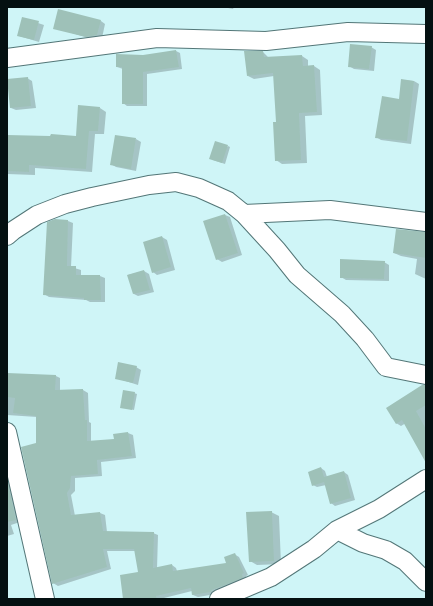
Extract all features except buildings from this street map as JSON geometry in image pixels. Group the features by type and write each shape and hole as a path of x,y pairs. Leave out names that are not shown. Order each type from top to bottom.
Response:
{"street":[{"path":"7,58 157,38 266,41 348,32 426,34"},
{"path":"7,236 37,215 65,204 116,191 176,182 199,188 228,201 244,214 277,250 296,275 342,314 365,339 386,367 426,375"},
{"path":"244,214 330,210 426,222"},
{"path":"7,432 9,451 45,599"},
{"path":"219,599 271,577 314,549 337,530 379,509 426,479"},
{"path":"337,530 363,543 386,550 405,561 426,582"}]}
